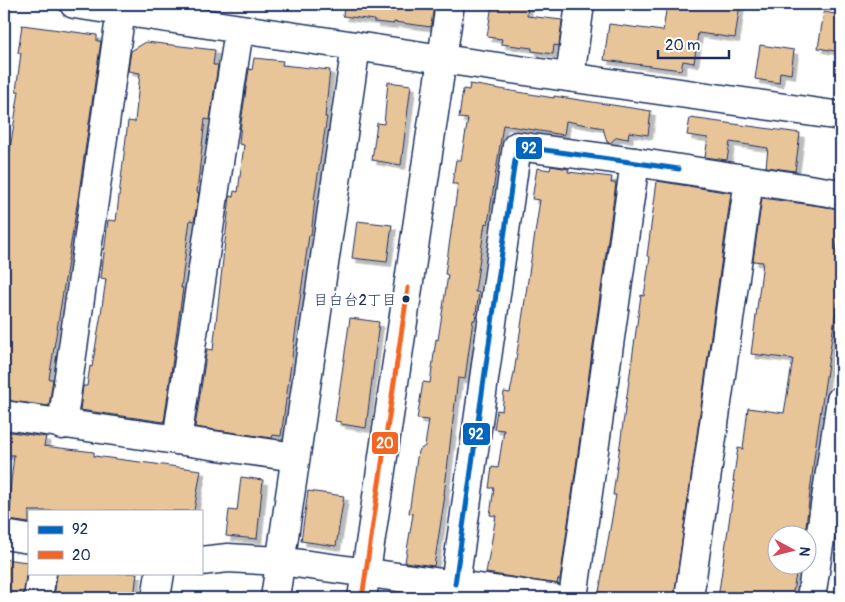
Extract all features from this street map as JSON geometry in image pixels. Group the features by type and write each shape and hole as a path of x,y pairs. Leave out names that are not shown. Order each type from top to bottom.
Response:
{"street":[{"path":"74,4 239,30 841,116"},
{"path":"364,586 450,4"},
{"path":"570,76 580,4"},
{"path":"62,424 121,11"},
{"path":"177,440 239,30"},
{"path":"275,598 356,46"},
{"path":"455,584 517,146 841,194"},
{"path":"573,598 635,162"},
{"path":"689,598 749,180"},
{"path":"811,598 841,400"},
{"path":"4,416 295,457"},
{"path":"4,535 28,539"},
{"path":"202,561 228,558 280,561 364,586 455,584 552,598"},
{"path":"38,598 42,574"},
{"path":"156,598 160,574"}],"green space":[{"path":"393,590 450,598 386,598"}],"building":[{"path":"344,4 434,4 431,27 394,22 394,24 374,22 374,20 343,16"},
{"path":"492,4 528,4 527,16 562,20 559,46 554,45 553,54 532,51 532,48 501,44 502,39 487,37"},
{"path":"667,4 740,4 735,38 698,33 694,63 683,61 681,70 604,60 609,24 663,31"},
{"path":"824,12 841,15 841,52 818,48"},
{"path":"22,25 97,35 97,41 101,41 49,379 53,379 49,406 4,400 4,188 19,91 16,91 21,53 18,53"},
{"path":"146,42 215,50 213,65 218,65 210,120 205,119 197,192 199,193 194,221 190,220 181,288 183,288 164,422 80,410 83,386 87,386 90,366 92,367 101,314 106,279 101,278 108,220 116,221 128,121 135,122 140,73 128,71 131,51"},
{"path":"760,45 794,50 791,74 780,72 779,83 755,79"},
{"path":"254,58 283,61 282,65 330,70 325,117 327,117 281,436 273,435 272,438 195,427 207,349 213,350 230,196 233,197 234,191 238,192 244,145 239,144 241,123 249,69 252,70"},
{"path":"388,82 411,85 401,165 372,160 377,123 384,124"},
{"path":"470,84 651,111 648,135 629,132 628,139 617,137 610,143 607,142 603,128 566,121 564,135 503,125 488,224 485,223 475,292 479,292 465,379 458,378 445,495 434,566 405,562 413,514 409,513 418,451 425,446 429,420 417,419 423,382 430,383 436,339 438,340 448,275 445,274 458,184 452,184 456,160 461,160 468,119 459,118 463,89 469,90"},
{"path":"690,118 800,133 795,171 766,167 768,148 730,142 727,160 705,157 708,138 687,135"},
{"path":"551,166 569,169 568,172 612,177 611,183 616,183 560,580 558,579 557,584 486,573 496,516 490,515 494,488 489,488 492,467 498,468 504,430 494,429 497,410 502,411 504,392 510,393 514,373 540,200 532,199 537,168 550,170"},
{"path":"657,181 731,193 674,598 629,597 599,592 616,495 613,495 641,295 644,296 650,257 647,256"},
{"path":"762,198 841,209 836,251 841,251 841,277 816,443 806,524 768,524 768,574 796,574 792,598 718,598 738,448 743,449 748,408 784,413 793,359 751,354 763,262 753,261"},
{"path":"357,221 392,225 387,262 352,258"},
{"path":"350,318 379,322 366,428 341,424 341,422 335,421"},
{"path":"4,431 46,437 44,446 94,452 94,456 201,470 194,510 28,510 28,523 9,520 11,500 9,499 14,455 4,455"},
{"path":"241,477 263,480 257,539 226,536 229,510 237,511"},
{"path":"308,491 344,496 336,546 301,541"},
{"path":"4,559 28,562 23,598 4,598"},
{"path":"57,574 137,574 134,598 54,598"}],"transit line":[{"name":"92","path":"455,584 517,146 679,169"},
{"name":"20","path":"362,598 408,288"}],"place":[{"name":"目白台2丁目","path":"406,299"}]}
